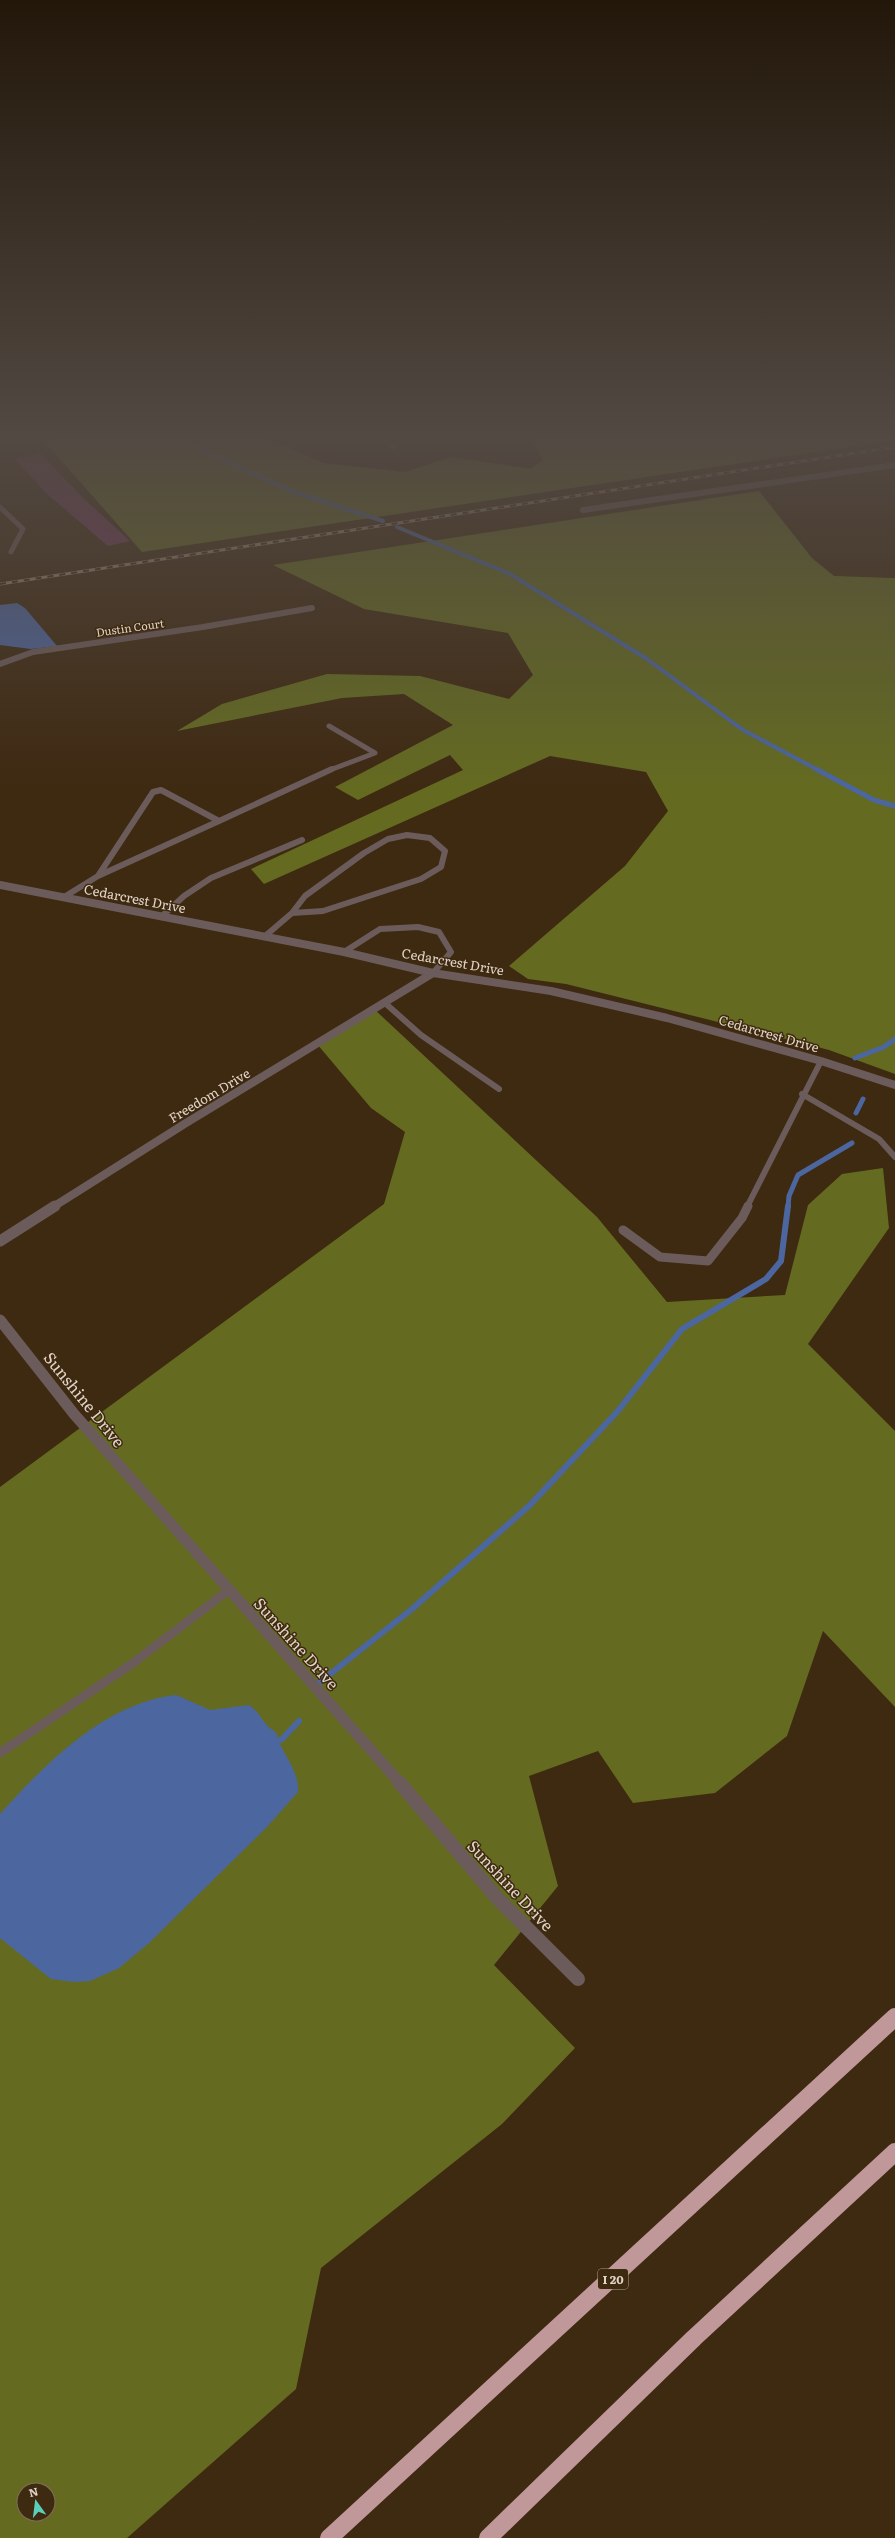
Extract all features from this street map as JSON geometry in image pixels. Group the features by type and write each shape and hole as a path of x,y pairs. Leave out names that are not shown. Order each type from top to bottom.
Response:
{"highway":[{"name":"I 20","path":"329,2538 895,2017"},
{"path":"488,2538 694,2338 895,2152"}],"street":[{"name":"Dustin Court","path":"0,664 33,652 203,627 312,608"},
{"name":"Cedarcrest Drive","path":"0,885 344,952 433,973 573,996 667,1018 821,1061 895,1085"},
{"name":"Freedom Drive","path":"0,1241 182,1126 433,973"},
{"name":"Sunshine Drive","path":"0,1320 74,1414 367,1744 497,1898 578,1979"}],"lane":[{"path":"64,897 98,876 316,775 375,753 329,726"},
{"path":"98,876 153,792 161,790 219,821"},
{"path":"264,937 292,913 305,896 364,853 388,839 406,835 430,838 445,852 441,867 420,879 323,911 292,913"},
{"path":"161,917 184,896 211,878 302,840"},
{"path":"344,952 380,929 418,927 439,932 451,952 433,973"},
{"path":"385,1002 421,1036 499,1090"},
{"path":"623,1230 660,1257 708,1261 742,1218 802,1094 821,1061"},
{"path":"802,1094 879,1140 895,1157"},
{"path":"0,1753 133,1663 229,1590"}],"green space":[{"path":"336,555 810,555 834,576 895,578 895,1074 829,1050 566,984 528,979 509,966 625,866 668,811 646,772 550,756 264,884 251,869 463,770 450,755 358,800 335,787 453,725 404,694 342,698 177,731 222,704 327,674 420,676 509,699 533,675 508,633 364,609 273,565"},
{"path":"374,1009 597,1217 667,1302 785,1295 808,1205 842,1174 883,1168 889,1228 808,1344 895,1431 895,1707 823,1631 787,1736 715,1793 633,1803 598,1751 529,1776 558,1886 494,1965 575,2048 502,2124 321,2268 296,2389 127,2538 0,2538 0,1487 384,1204 405,1132 371,1108 317,1044"}],"water":[{"path":"17,603 25,608 57,646 31,649 0,645 0,605"},
{"path":"176,1695 210,1710 249,1705 253,1708 268,1727 276,1732 278,1740 296,1776 298,1792 266,1828 149,1943 119,1968 90,1981 74,1982 51,1979 0,1938 0,1814 57,1756 79,1738 101,1723 125,1710 150,1700"}],"waterway":[{"path":"465,555 510,574 647,659 743,730 818,770"},
{"path":"816,769 874,800 895,806"},
{"path":"855,1058 884,1047 895,1039"},
{"path":"856,1113 863,1099"},
{"path":"788,1207 789,1196 798,1175 852,1143"},
{"path":"320,1682 412,1609 530,1505 617,1412 682,1329 766,1279 781,1261 788,1206"},
{"path":"272,1745 282,1739 299,1721"}],"railway":[{"path":"0,584 187,555"}]}
